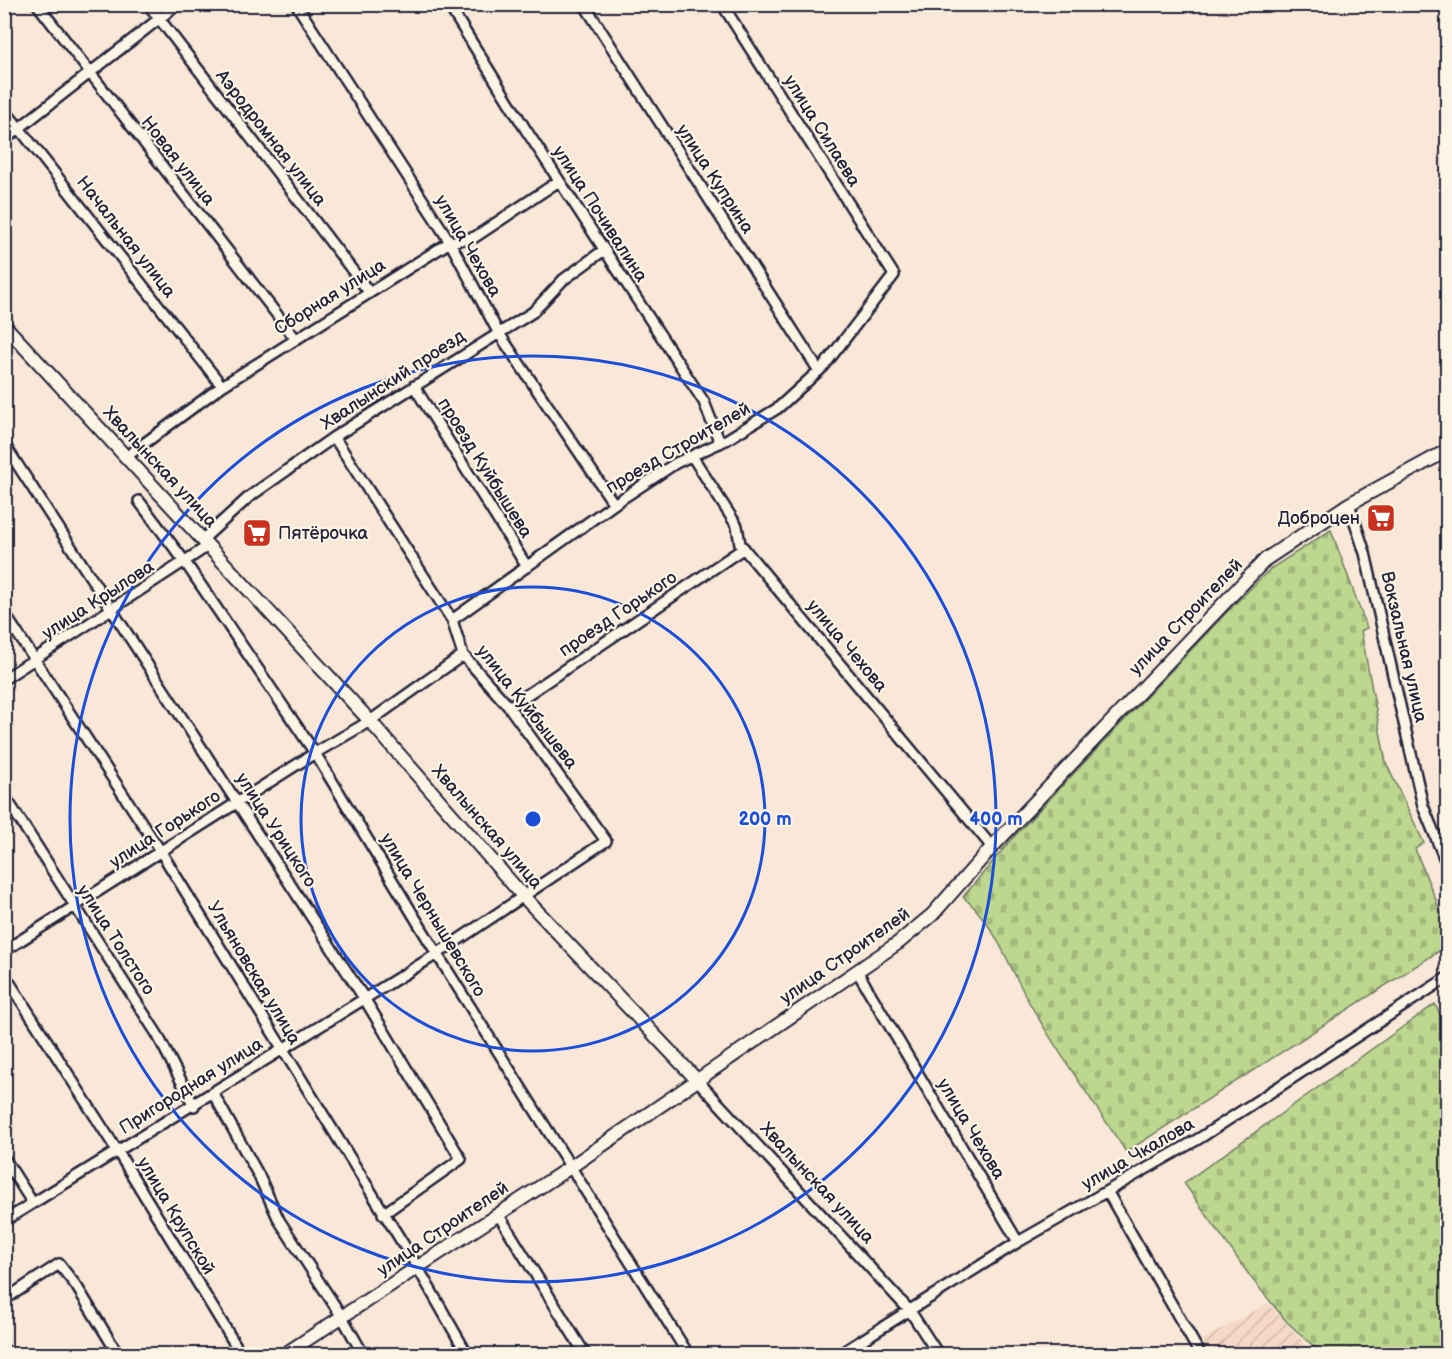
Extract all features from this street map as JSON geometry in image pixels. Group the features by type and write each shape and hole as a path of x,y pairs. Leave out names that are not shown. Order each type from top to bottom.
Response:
{"street":[{"name":"Новая улица","path":"37,4 295,338"},
{"name":"Аэродромная улица","path":"148,4 369,292"},
{"path":"4,140 178,4"},
{"name":"улица Чехова","path":"296,4 450,242 498,332 614,504"},
{"name":"улица Почивалина","path":"448,4 559,181 704,402 720,443"},
{"name":"улица Куприна","path":"584,4 819,371"},
{"name":"улица Силаева","path":"722,4 894,275"},
{"name":"Начальная улица","path":"4,109 222,386"},
{"name":"Сборная улица","path":"126,457 222,386 295,338 450,242 475,237 559,181"},
{"name":"Хвалынский проезд","path":"205,543 249,497 334,437 533,312 563,280 604,250"},
{"name":"проезд Строителей","path":"452,620 614,504 777,408 819,371 894,275"},
{"name":"Хвалынская улица","path":"4,325 370,721 523,896 910,1311 938,1354"},
{"name":"проезд Куйбышева","path":"414,386 527,567"},
{"name":"улица Куйбышева","path":"334,437 452,620 463,655 510,708 606,841"},
{"name":"улица Урицкого","path":"4,444 111,612 238,802 364,998 461,1159 383,1214"},
{"name":"улица Строителей","path":"285,1354 569,1168 898,944 932,915 992,847 1266,559 1349,504 1448,450"},
{"name":"улица Чехова","path":"692,456 737,526 740,544 992,847"},
{"name":"улица Чернышевского","path":"139,501 185,562 315,753 436,954 688,1354"},
{"name":"Вокзальная улица","path":"1349,504 1363,542 1423,806 1448,867"},
{"name":"улица Крылова","path":"4,679 111,612 185,562 205,543"},
{"name":"проезд Горького","path":"510,708 744,548"},
{"name":"Ульяновская улица","path":"4,613 161,852 418,1268 467,1354"},
{"name":"улица Горького","path":"4,951 315,753 370,721 463,655"},
{"name":"улица Толстого","path":"4,795 157,1034 194,1106"},
{"name":"Пригородная улица","path":"4,1221 194,1106 281,1048 436,954 606,841"},
{"name":"улица Чехова","path":"858,971 1018,1242"},
{"name":"улица Крупской","path":"4,974 118,1152 241,1354"},
{"name":"улица Чкалова","path":"840,1354 1018,1242 1200,1138 1448,977"},
{"path":"213,1093 259,1176 279,1220 342,1317 363,1354"},
{"path":"4,1158 32,1202"},
{"path":"1107,1191 1199,1354"},
{"path":"498,1214 585,1354"},
{"path":"4,1300 59,1264 77,1287 118,1354"},
{"path":"4,1349 8,1354"}],"shaded area":[{"path":"1268,1303 1314,1354 1207,1354 1199,1342"}],"green space":[{"path":"1331,530 1367,628 1361,631 1386,763 1424,843 1415,849 1447,927 1447,946 1126,1152 1044,1027 994,935 985,921 963,897 1010,841 1270,569"},
{"path":"1435,1004 1448,1031 1447,1354 1322,1354 1287,1322 1252,1279 1184,1183"}],"place":[{"name":"Доброцен","path":"1381,518"},
{"name":"Пятёрочка","path":"257,533"}]}
